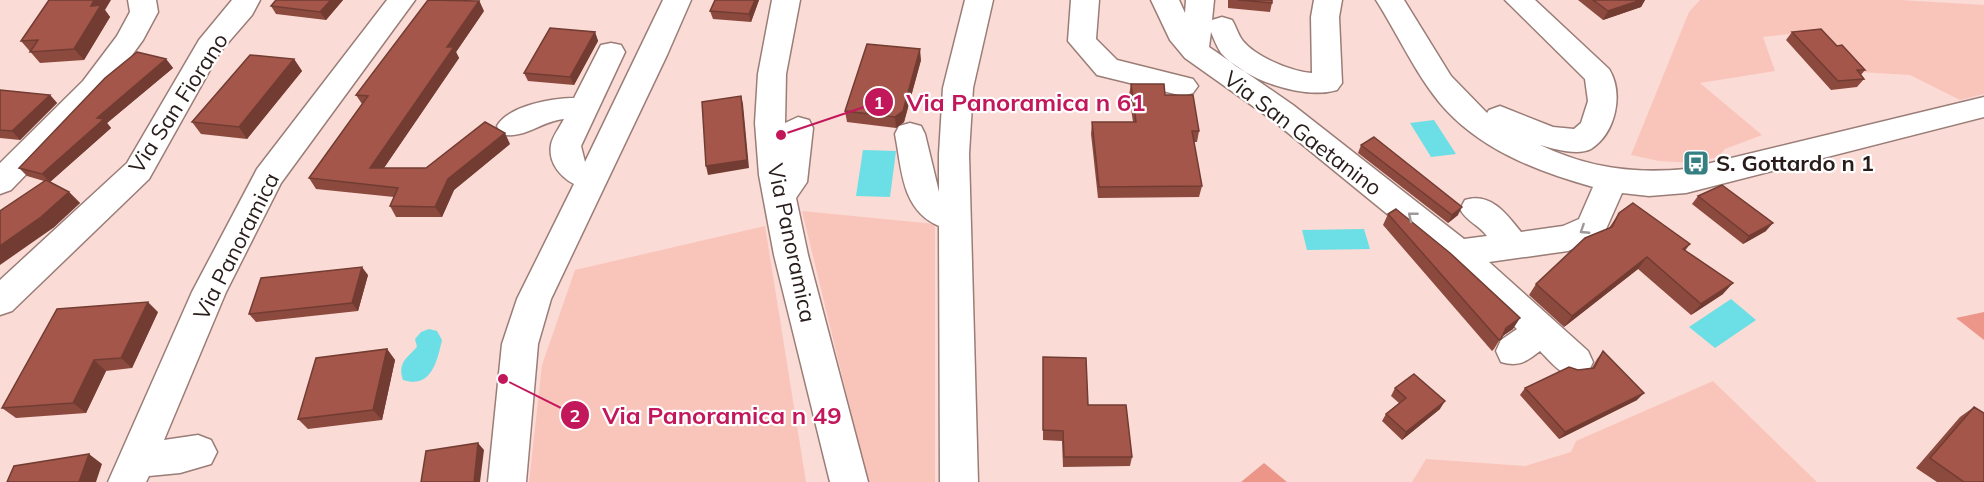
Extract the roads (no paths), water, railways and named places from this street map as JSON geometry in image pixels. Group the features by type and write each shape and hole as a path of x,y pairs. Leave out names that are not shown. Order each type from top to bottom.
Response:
{"street":[{"path":"1,181 93,88 129,40 144,12 142,0"},
{"name":"Via San Fiorano","path":"0,301 138,171 209,47 242,9 246,0"},
{"name":"Via Panoramica","path":"131,471 209,292 268,177 401,0"},
{"path":"507,482 520,344 534,299 594,180 677,0"},
{"name":"Via Panoramica","path":"786,0 772,74 770,123 779,195 840,478"},
{"path":"958,482 954,154 958,88 979,0"},
{"path":"1085,0 1082,41 1107,68 1183,86"},
{"name":"Via San Gaetanino","path":"1165,0 1184,40 1195,51 1282,112 1458,253 1559,346 1514,351"},
{"path":"1195,51 1200,0"},
{"path":"1222,26 1232,47 1258,66 1296,82 1327,83 1325,17 1328,0"},
{"path":"1390,0 1449,94 1478,121 1503,140 1536,157 1576,172 1612,180 1646,184 1686,181 1982,110"},
{"path":"1449,94 1549,137 1580,141 1594,128 1603,101 1599,76 1519,0"},
{"path":"594,180 571,168 566,146 611,52"},
{"path":"512,126 556,107 584,109"},
{"path":"779,195 791,182 798,128"},
{"path":"909,134 923,195 936,211 955,219"},
{"path":"1458,253 1523,253 1568,238 1591,227 1612,180"},
{"path":"1476,209 1492,219 1523,253"},
{"path":"131,471 198,452"}],"water":[{"path":"1434,120 1456,154 1431,157 1410,123"},
{"path":"863,150 896,151 890,197 856,196"},
{"path":"1364,229 1370,249 1307,250 1302,230"},
{"path":"1731,299 1756,320 1715,348 1689,327"},
{"path":"429,329 437,331 442,340 435,365 431,372 420,381 403,380 402,365 417,347 415,339 421,332"}],"place":[{"name":"Via Panoramica n 61","path":"781,135"},
{"name":"S. Gottardo n 1","path":"1696,163"},
{"name":"Via Panoramica n 49","path":"503,379"}]}
